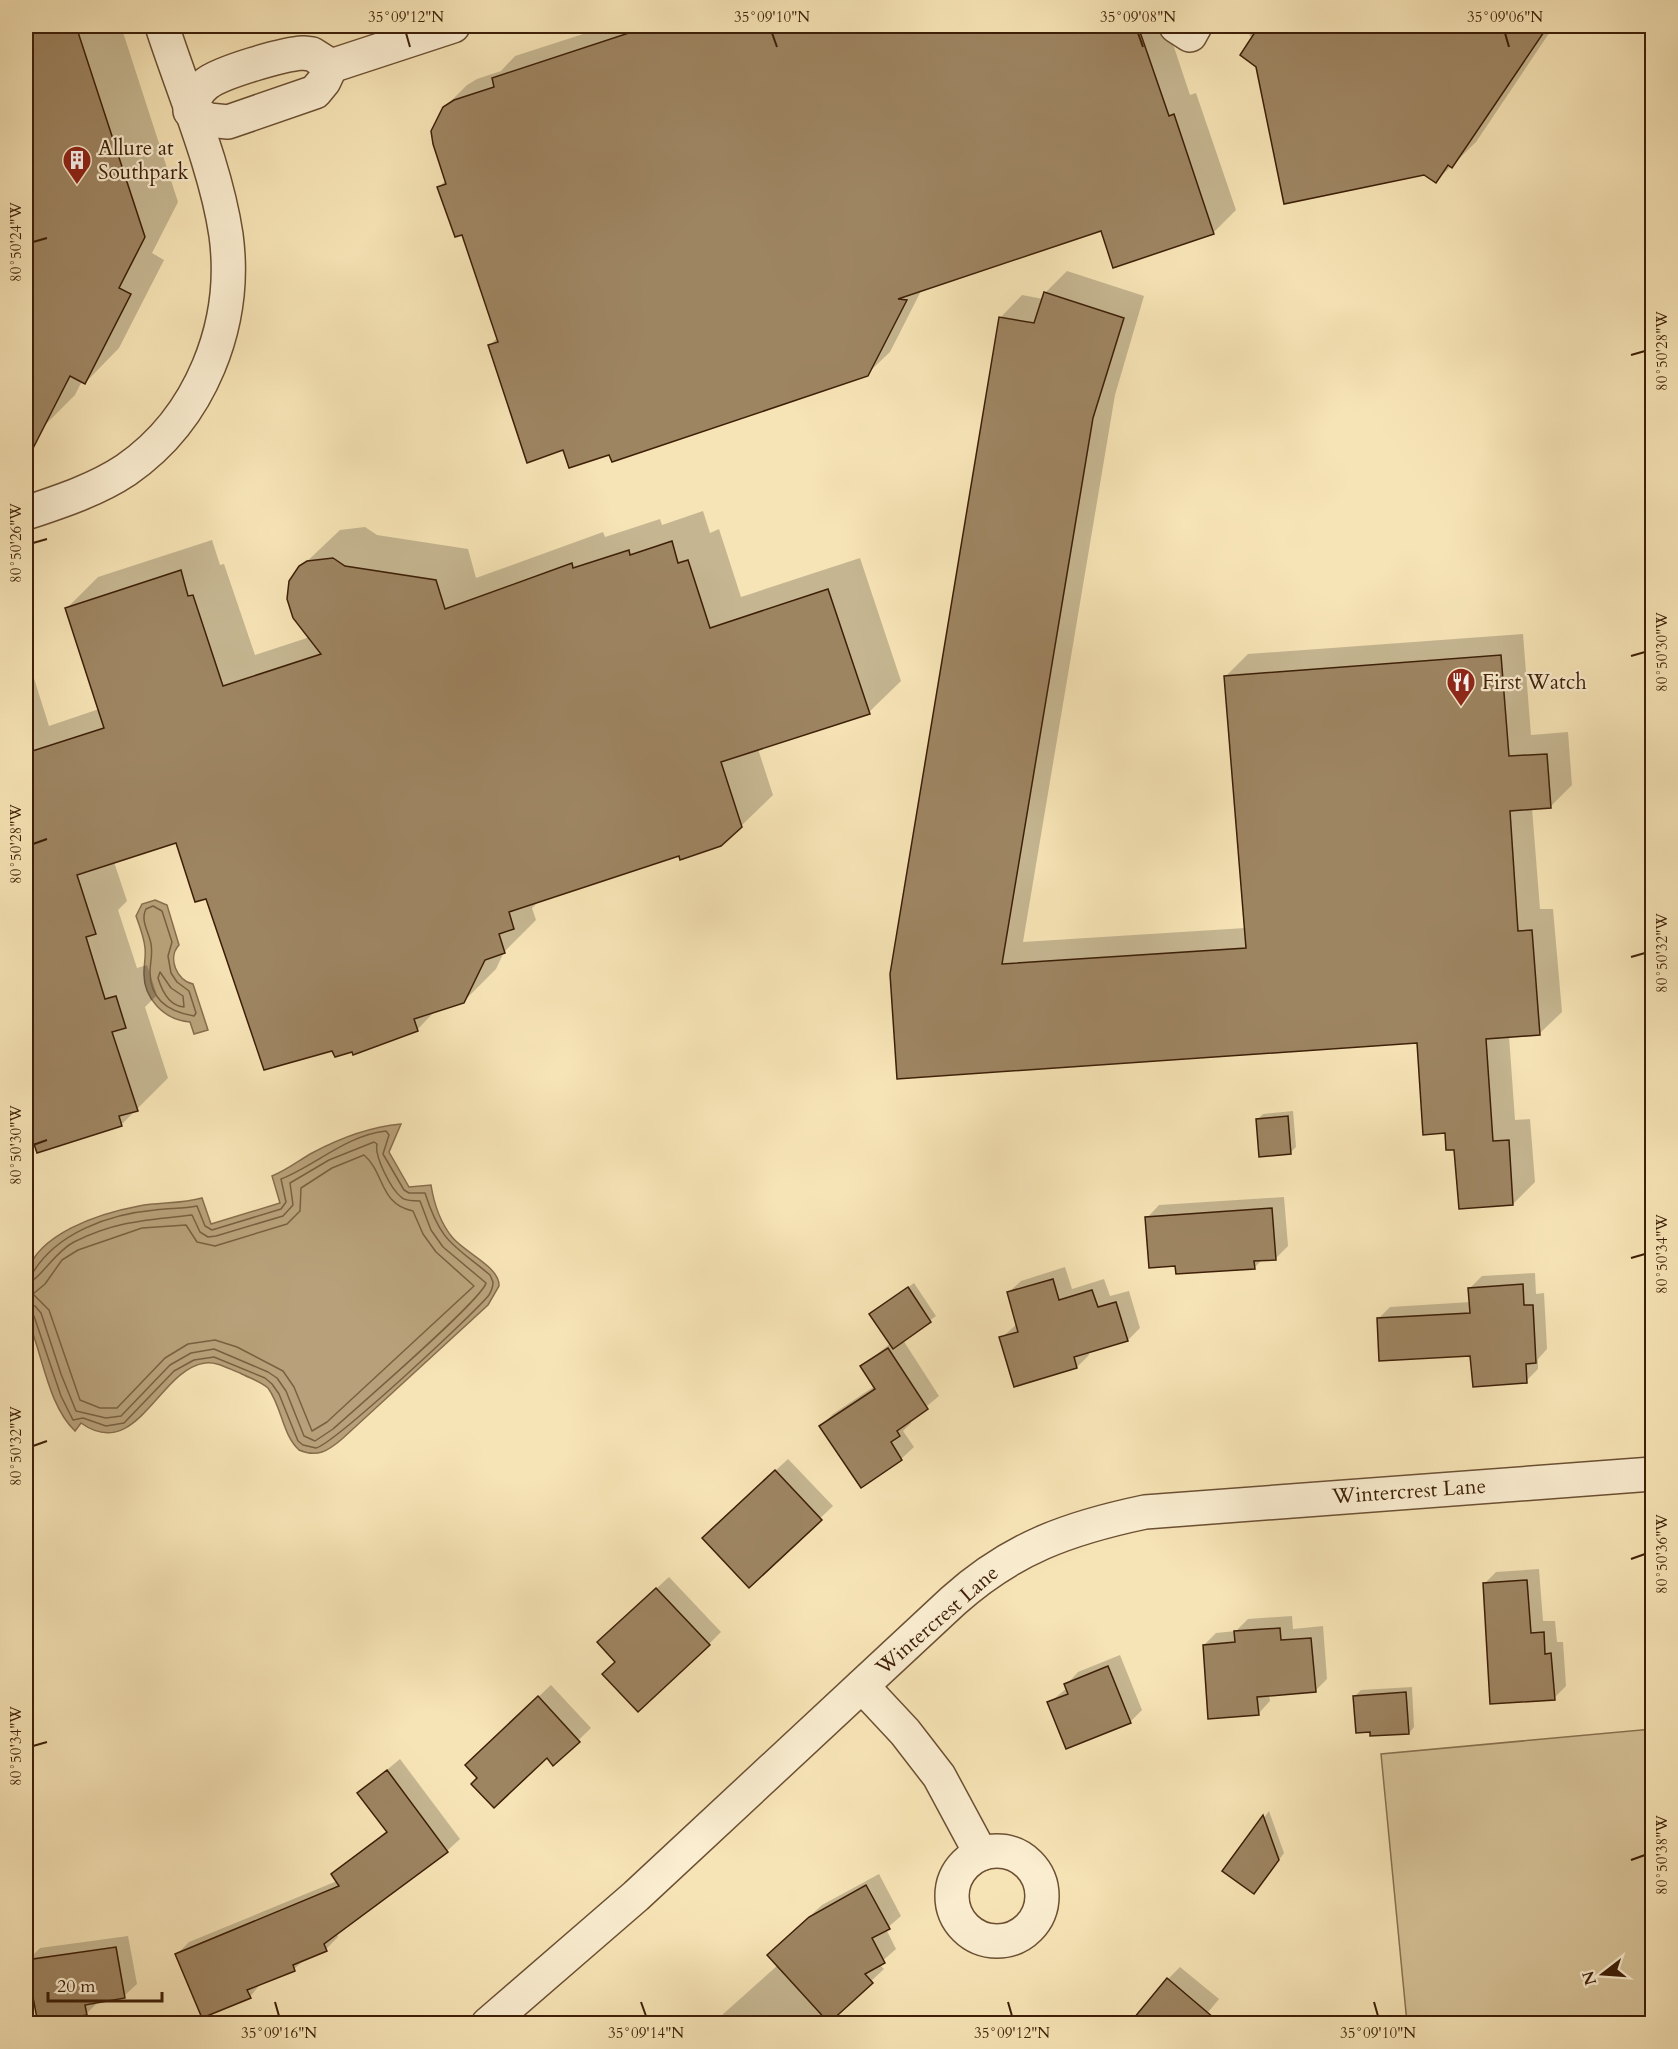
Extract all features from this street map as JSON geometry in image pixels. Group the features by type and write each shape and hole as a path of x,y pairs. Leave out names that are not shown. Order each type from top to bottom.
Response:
{"street":[{"path":"26,513 105,481 141,458 188,406 213,356 227,301 228,253 218,200 162,26"},
{"path":"190,111 218,123 259,112 315,92 324,81 331,66 453,26"},
{"path":"1176,26 1190,35 1195,26"},
{"path":"190,111 198,92 214,79 284,56 312,54 331,66"},
{"name":"Wintercrest Lane","path":"488,2024 636,1896 953,1600 995,1566 1035,1545 1101,1522 1145,1512 1653,1474"},
{"path":"862,1686 904,1732 939,1776 981,1854"}],"shaded area":[{"path":"1652,1729 1652,2023 1407,2023 1381,1754"}],"water":[{"path":"155,900 167,905 179,945 175,950 175,968 182,978 193,984 208,1030 194,1034 190,1022 164,1012 151,999 147,990 144,972 144,944 136,916 142,904"},
{"path":"401,1124 389,1152 409,1187 431,1185 438,1212 452,1237 488,1266 498,1279 499,1286 488,1305 342,1439 322,1452 305,1452 293,1444 268,1388 240,1373 218,1364 209,1363 189,1369 133,1423 118,1431 101,1432 81,1423 75,1431 60,1412 55,1400 27,1310 26,1278 31,1263 41,1249 71,1228 88,1220 139,1206 202,1198 211,1224 280,1203 272,1176 344,1138"}],"building":[{"name":"Allure at Southpark","path":"26,26 76,26 145,237 119,288 131,294 85,384 70,376 26,462"},
{"path":"650,26 1138,26 1169,116 1174,114 1214,234 1113,268 1101,231 898,299 907,300 868,376 612,462 609,455 569,468 563,450 527,463 488,345 498,342 462,235 455,237 437,187 446,184 431,131 443,107 454,100 494,87 492,78"},
{"path":"1259,26 1548,26 1452,168 1448,165 1436,183 1424,175 1284,204 1256,67 1240,55"},
{"path":"1044,292 1124,318 1093,418 1002,964 1246,948 1224,676 1501,655 1509,756 1547,754 1551,808 1510,811 1518,931 1532,930 1540,1035 1486,1039 1493,1141 1509,1140 1513,1205 1459,1209 1454,1150 1446,1150 1445,1133 1423,1135 1417,1043 897,1079 890,974 999,317 1034,323"},
{"path":"672,541 678,563 688,560 710,628 828,589 870,714 721,762 742,827 721,846 680,860 679,856 509,912 514,929 499,934 505,953 485,960 464,1003 414,1019 418,1031 353,1055 352,1052 335,1057 332,1051 264,1070 206,899 195,902 176,843 77,875 96,934 86,937 105,999 116,996 126,1028 112,1032 138,1111 119,1116 122,1126 37,1153 34,1144 26,1147 26,753 104,728 65,608 181,570 188,596 193,595 223,686 321,654 293,618 287,599 289,581 299,566 307,561 333,558 345,566 436,580 445,609 572,563 573,568 629,550 630,555"},
{"path":"1288,1116 1291,1154 1259,1157 1256,1119"},
{"path":"1272,1208 1276,1260 1254,1261 1255,1269 1176,1274 1175,1266 1149,1268 1145,1217"},
{"path":"1053,1279 1059,1300 1092,1290 1098,1307 1116,1302 1128,1341 1074,1357 1077,1368 1014,1387 999,1337 1018,1332 1007,1292"},
{"path":"1523,1284 1524,1305 1533,1305 1536,1363 1526,1364 1527,1383 1473,1387 1470,1356 1379,1361 1377,1318 1470,1313 1468,1288"},
{"path":"908,1287 931,1322 893,1349 869,1314"},
{"path":"888,1348 928,1409 897,1431 900,1436 891,1442 902,1460 861,1488 819,1426 875,1389 860,1366"},
{"path":"775,1470 822,1520 749,1588 702,1538"},
{"path":"1527,1580 1531,1633 1544,1632 1545,1654 1551,1653 1555,1700 1490,1704 1483,1583"},
{"path":"656,1588 710,1645 638,1712 602,1674 615,1662 597,1642"},
{"path":"1280,1628 1281,1640 1311,1638 1316,1692 1257,1697 1259,1715 1208,1719 1203,1645 1235,1642 1234,1631"},
{"path":"1108,1666 1131,1723 1066,1749 1047,1702 1068,1694 1064,1684"},
{"path":"1406,1692 1409,1734 1370,1736 1370,1732 1356,1733 1353,1696"},
{"path":"538,1696 580,1742 553,1766 547,1758 494,1808 471,1784 477,1778 465,1765"},
{"path":"387,1770 448,1852 324,1944 327,1951 293,1965 295,1971 247,1990 251,1998 202,2018 175,1954 339,1886 331,1874 387,1832 357,1793"},
{"path":"1263,1815 1279,1860 1254,1894 1222,1871"},
{"path":"866,1885 890,1929 872,1938 885,1963 865,1974 873,1983 829,2023 767,1955 809,1917"},
{"path":"116,1947 125,1998 85,2005 87,2015 38,2024 26,1960"},
{"path":"1167,1978 1221,2024 1129,2024"}],"place":[{"name":"Allure at Southpark","path":"77,186"},
{"name":"First Watch","path":"1461,708"}]}
